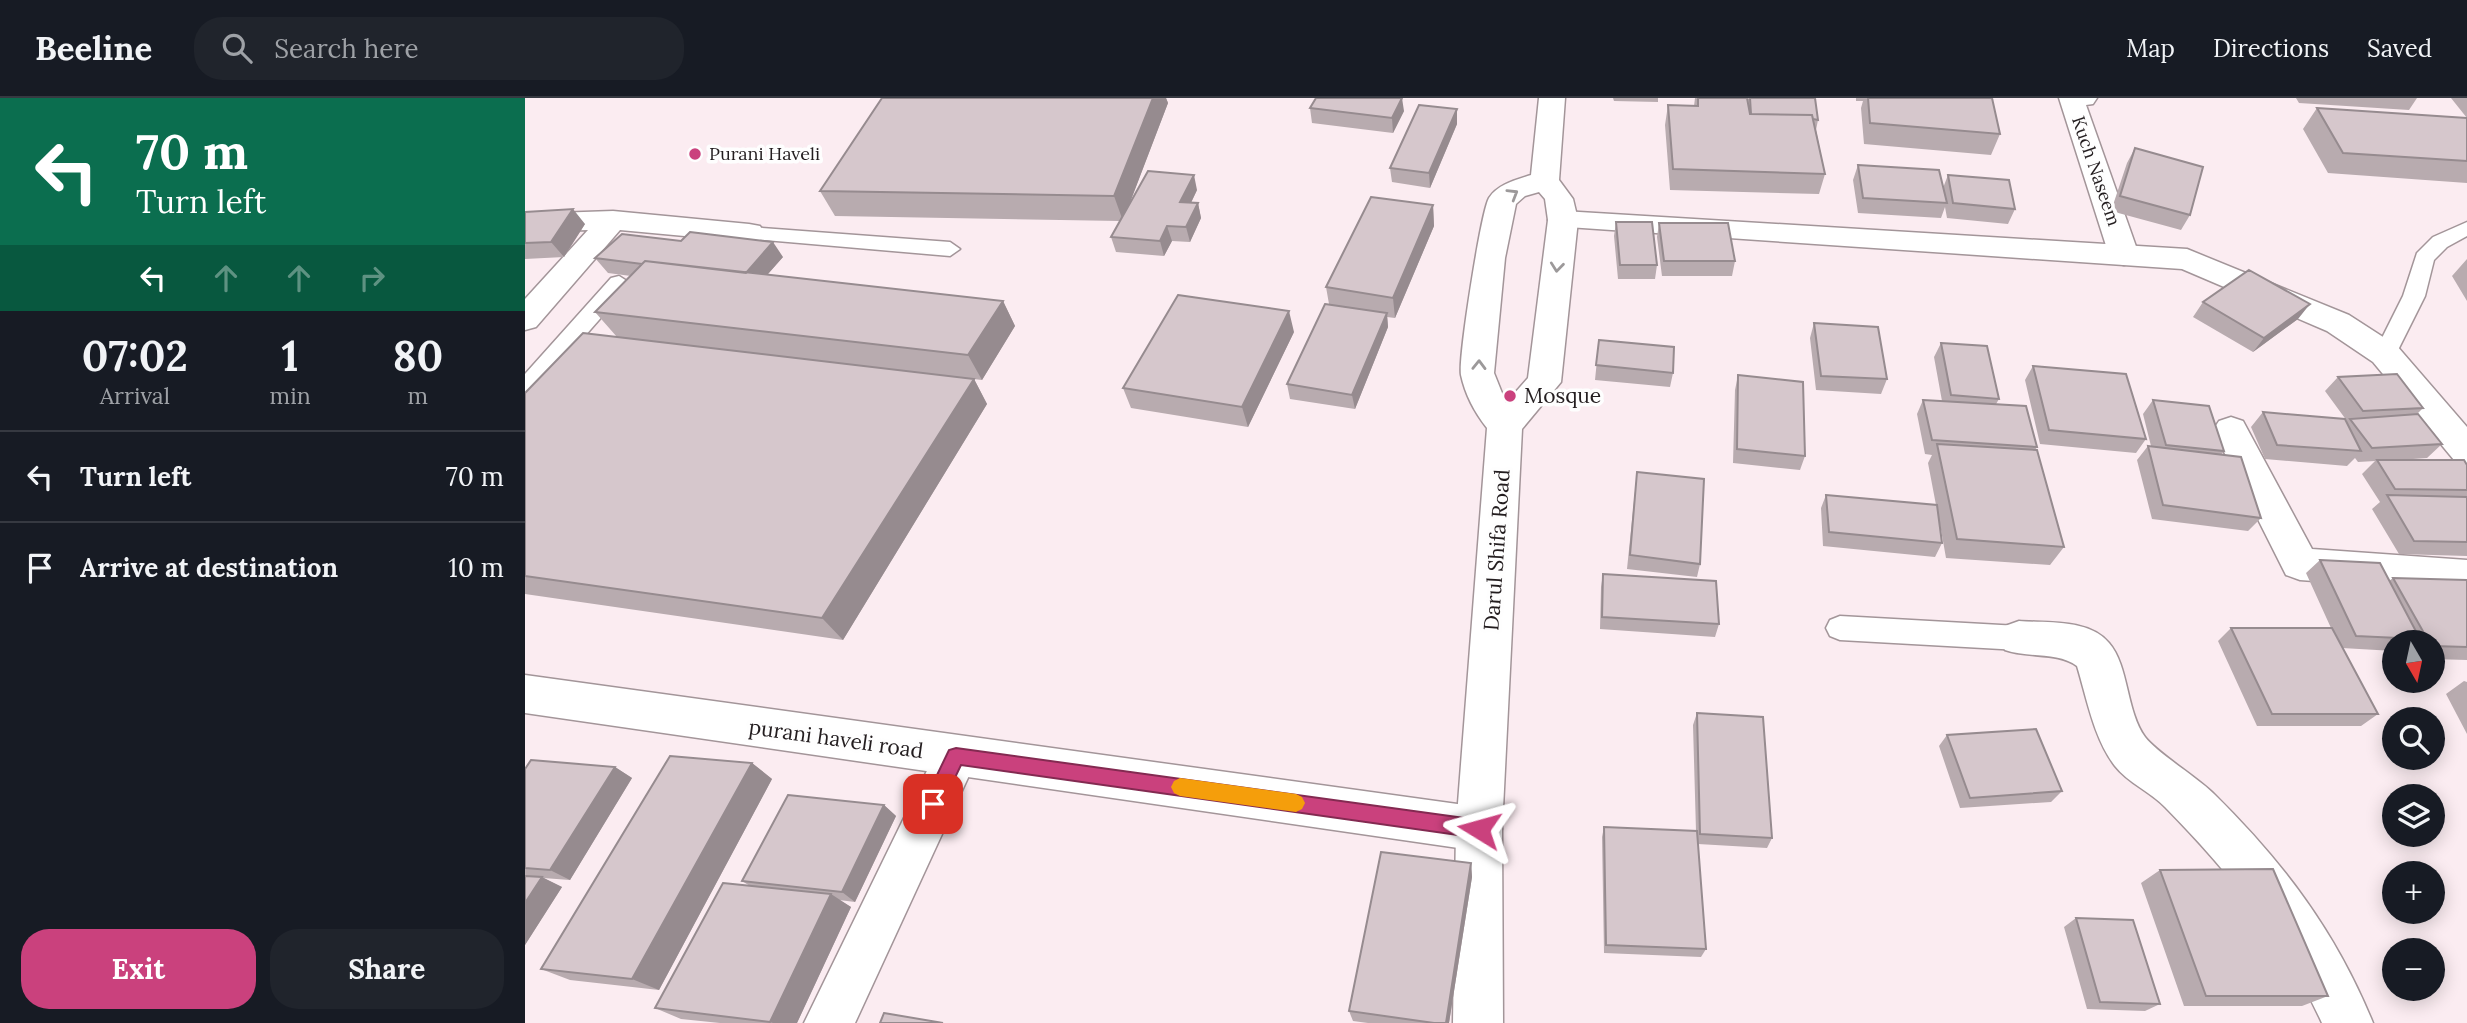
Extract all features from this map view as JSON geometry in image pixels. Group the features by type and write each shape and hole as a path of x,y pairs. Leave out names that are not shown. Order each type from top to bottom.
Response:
{"street":[{"path":"1545,180 1515,190 1501,201 1490,258 1477,373 1490,407 1505,426 1544,382 1563,220 1559,198 1545,180 1552,98"},
{"name":"Kuch Naseem","path":"2084,98 2071,100 2125,255"},
{"path":"525,319 613,220"},
{"path":"525,223 613,220 749,233"},
{"path":"1563,220 2187,259 2337,323 2385,354 2467,451"},
{"name":"Darul Shifa Road","path":"1478,1023 1479,829 1505,426"},
{"path":"2231,430 2300,564 2467,576"},
{"path":"2019,638 2078,643 2095,656 2117,728 2131,753 2178,789 2236,848 2281,904 2318,960 2348,1023"},
{"name":"purani haveli road","path":"525,694 1479,829"},
{"path":"829,1023 956,756"}],"lane":[{"path":"2385,354 2414,296 2424,258 2439,242 2467,228"},
{"path":"749,233 950,250"},
{"path":"525,389 619,283"},
{"path":"1840,628 2019,638"}],"building":[{"path":"882,98 1153,98 1114,196 820,191"},
{"path":"1316,98 1402,98 1392,118 1310,108"},
{"path":"1698,98 1747,98 1750,114 1812,115 1825,174 1673,169 1668,105 1698,106"},
{"path":"1750,98 1815,98 1818,120 1813,119 1812,115 1751,114"},
{"path":"1868,98 1992,98 2000,134 1870,123"},
{"path":"1419,105 1457,109 1429,173 1390,168"},
{"path":"2317,108 2467,118 2467,161 2343,153"},
{"path":"2135,148 2203,167 2190,215 2120,196"},
{"path":"1858,165 1939,170 1947,203 1863,198"},
{"path":"1148,171 1194,175 1180,202 1198,203 1186,227 1167,226 1160,241 1111,237"},
{"path":"1948,175 2009,180 2015,209 1953,203"},
{"path":"1371,197 1433,205 1393,298 1326,287"},
{"path":"573,209 551,242 525,243 525,212"},
{"path":"1616,222 1652,222 1657,265 1620,265"},
{"path":"1659,223 1728,223 1735,261 1664,261"},
{"path":"690,232 773,242 746,273 595,258 622,234 681,241"},
{"path":"645,261 1003,301 968,355 595,312"},
{"path":"2249,270 2310,304 2264,338 2203,302"},
{"path":"1178,295 1289,311 1242,407 1123,388"},
{"path":"1325,304 1387,313 1352,395 1287,384"},
{"path":"1814,323 1878,327 1887,379 1821,376"},
{"path":"583,333 974,379 822,618 525,576 525,393"},
{"path":"1599,340 1674,347 1673,373 1596,365"},
{"path":"1941,343 1987,346 1999,399 1951,395"},
{"path":"2033,366 2126,374 2146,439 2049,430"},
{"path":"2397,374 2423,408 2363,411 2338,377"},
{"path":"1738,375 1803,382 1805,456 1737,449"},
{"path":"1923,400 2026,406 2037,447 1932,440"},
{"path":"2153,400 2209,406 2224,451 2166,445"},
{"path":"2263,412 2345,419 2361,451 2277,445"},
{"path":"2418,414 2442,444 2372,448 2350,419"},
{"path":"1937,444 2037,450 2064,547 1957,539"},
{"path":"2148,446 2241,457 2261,518 2163,505"},
{"path":"2377,460 2464,460 2467,465 2467,490 2395,489"},
{"path":"1637,472 1704,479 1700,564 1630,555"},
{"path":"1826,495 1937,505 1942,543 1829,532"},
{"path":"2387,495 2467,497 2467,542 2414,541"},
{"path":"2320,560 2380,563 2415,630 2382,630 2382,637 2356,636"},
{"path":"1603,574 1716,581 1719,624 1602,617"},
{"path":"2393,578 2467,580 2467,647 2445,646 2445,630 2422,630"},
{"path":"2231,628 2332,628 2378,714 2272,714"},
{"path":"1697,713 1763,717 1772,838 1700,834"},
{"path":"2036,729 2062,791 1970,798 1947,735"},
{"path":"670,756 752,763 632,979 541,969"},
{"path":"531,760 615,767 550,870 525,868 525,769"},
{"path":"788,795 884,805 842,892 742,881"},
{"path":"1604,827 1697,831 1706,949 1606,945"},
{"path":"1381,852 1471,863 1446,1023 1349,1011"},
{"path":"2273,869 2328,996 2206,996 2160,870"},
{"path":"525,876 542,877 525,903"},
{"path":"723,883 831,894 770,1022 655,1008"},
{"path":"2076,918 2133,920 2160,1004 2100,1002"},
{"path":"884,1013 943,1023 880,1023"}],"slow traffic":[{"path":"1180,787 1296,803"}],"place":[{"name":"Purani Haveli","path":"695,154"},
{"name":"Mosque","path":"1510,396"}],"route":[{"path":"933,804 956,756 1479,829"}]}
